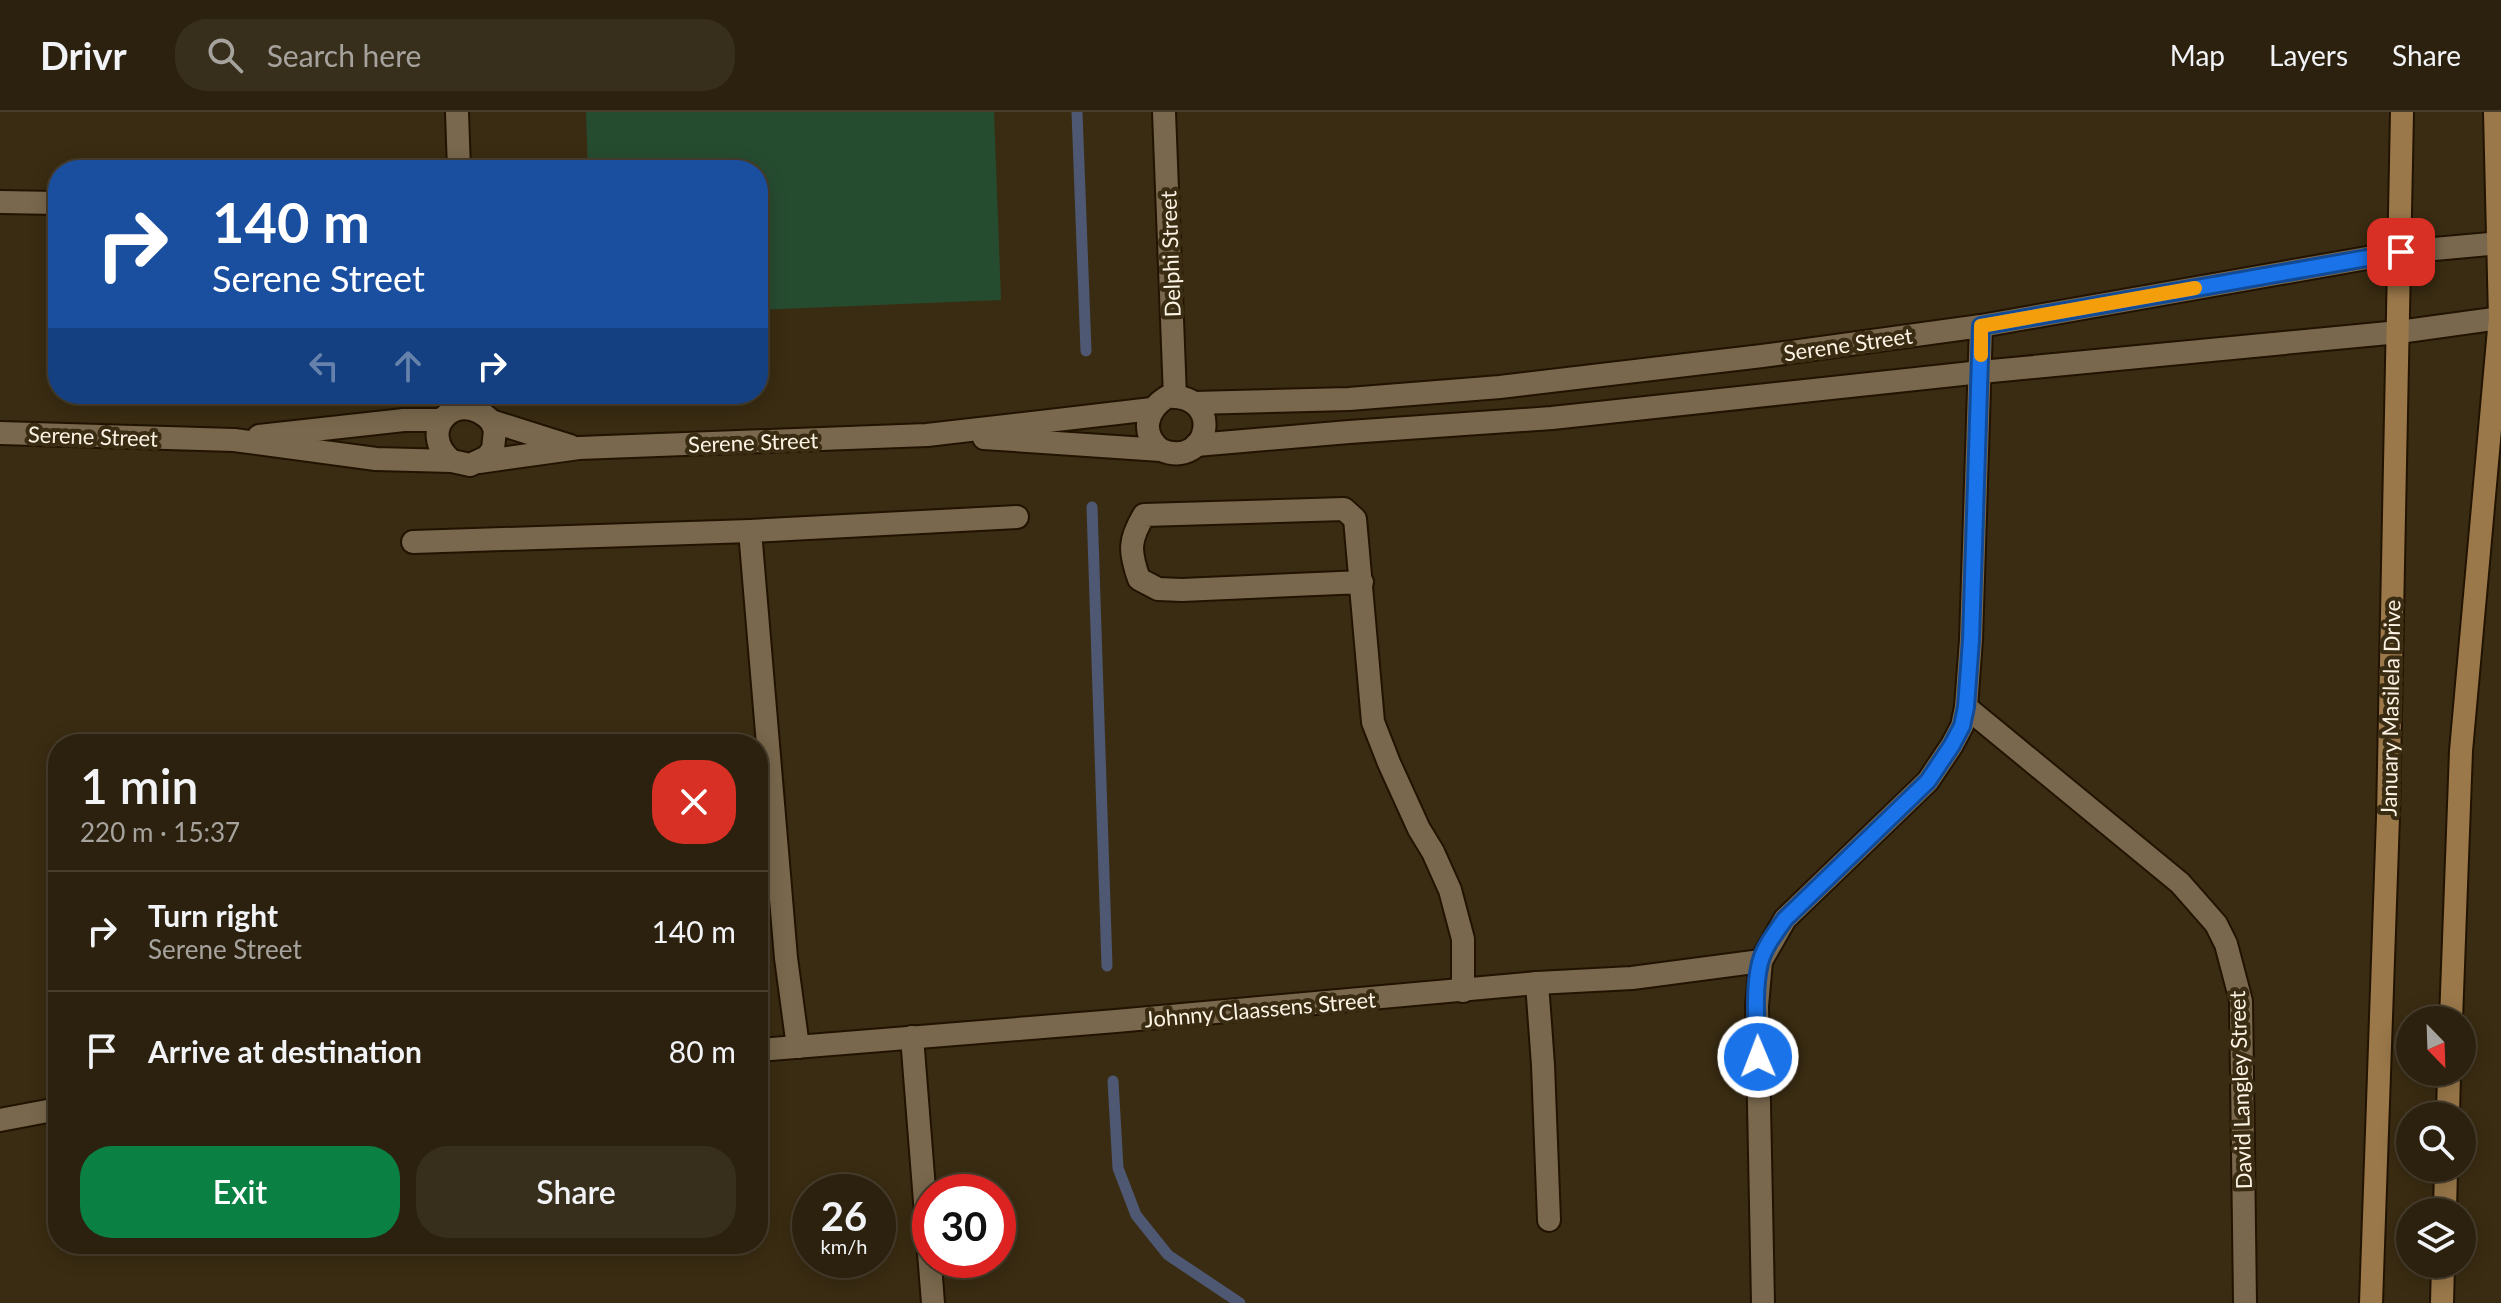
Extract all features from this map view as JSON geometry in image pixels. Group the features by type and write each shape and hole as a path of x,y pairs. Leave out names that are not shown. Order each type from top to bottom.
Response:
{"main road":[{"name":"January Masilela Drive","path":"2371,1303 2388,817 2402,112"},
{"path":"2452,1006 2461,751 2500,318 2495,112"},
{"path":"2442,1303 2443,1278"}],"street":[{"path":"457,112 459,160"},
{"name":"Delphi Street","path":"1164,112 1185,400"},
{"path":"0,202 48,203"},
{"name":"Serene Street","path":"1185,400 1349,399 1500,387 1762,356 1981,326 2401,252 2499,244"},
{"name":"Serene Street","path":"1196,445 1552,418 1981,372 2399,332 2500,318"},
{"path":"1763,1303 1757,1006 1761,961 1785,919 1928,781 1962,726 1971,640 1981,326"},
{"path":"1167,397 1185,400 1205,419 1202,438 1189,451 1180,454 1161,450 1149,436 1147,427 1152,409 1167,397"},
{"path":"463,404 442,420 437,438 439,448 452,461 470,465 479,462 493,449 495,430 491,421 470,404"},
{"name":"Serene Street","path":"479,462 579,448 927,435 1152,409"},
{"name":"Serene Street","path":"234,440 404,420 442,420"},
{"name":"Serene Street","path":"491,421 579,448"},
{"name":"Serene Street","path":"0,433 234,440 376,459 452,461"},
{"name":"Serene Street","path":"927,435 1161,450"},
{"path":"1362,582 1158,589 1139,579 1131,555 1133,533 1144,515 1344,509 1355,519 1362,582 1373,722 1419,829 1450,890 1463,939 1463,991"},
{"path":"413,542 750,531 1017,517"},
{"path":"750,531 767,734"},
{"name":"David Langley Street","path":"1966,707 2180,883 2216,924 2226,944 2241,1001 2245,1303"},
{"path":"768,744 786,958 798,1047"},
{"name":"Johnny Claassens Street","path":"768,1049 1537,983 1669,975 1761,961"},
{"path":"1537,983 1549,1220"},
{"path":"912,1037 933,1303"},
{"path":"0,1120 48,1111"}],"green space":[{"path":"586,112 994,112 1001,300 768,310 768,160 588,160"}],"waterway":[{"path":"1077,112 1086,351"},
{"path":"1092,507 1107,966"},
{"path":"1113,1081 1118,1168 1136,1215 1168,1255 1240,1303"}],"slow traffic":[{"path":"1981,355 1981,326 2195,288"}],"route":[{"path":"1758,1057 1757,1006 1761,961 1775,933 1785,919 1928,781 1962,726 1971,640 1981,326 2401,252"}]}
